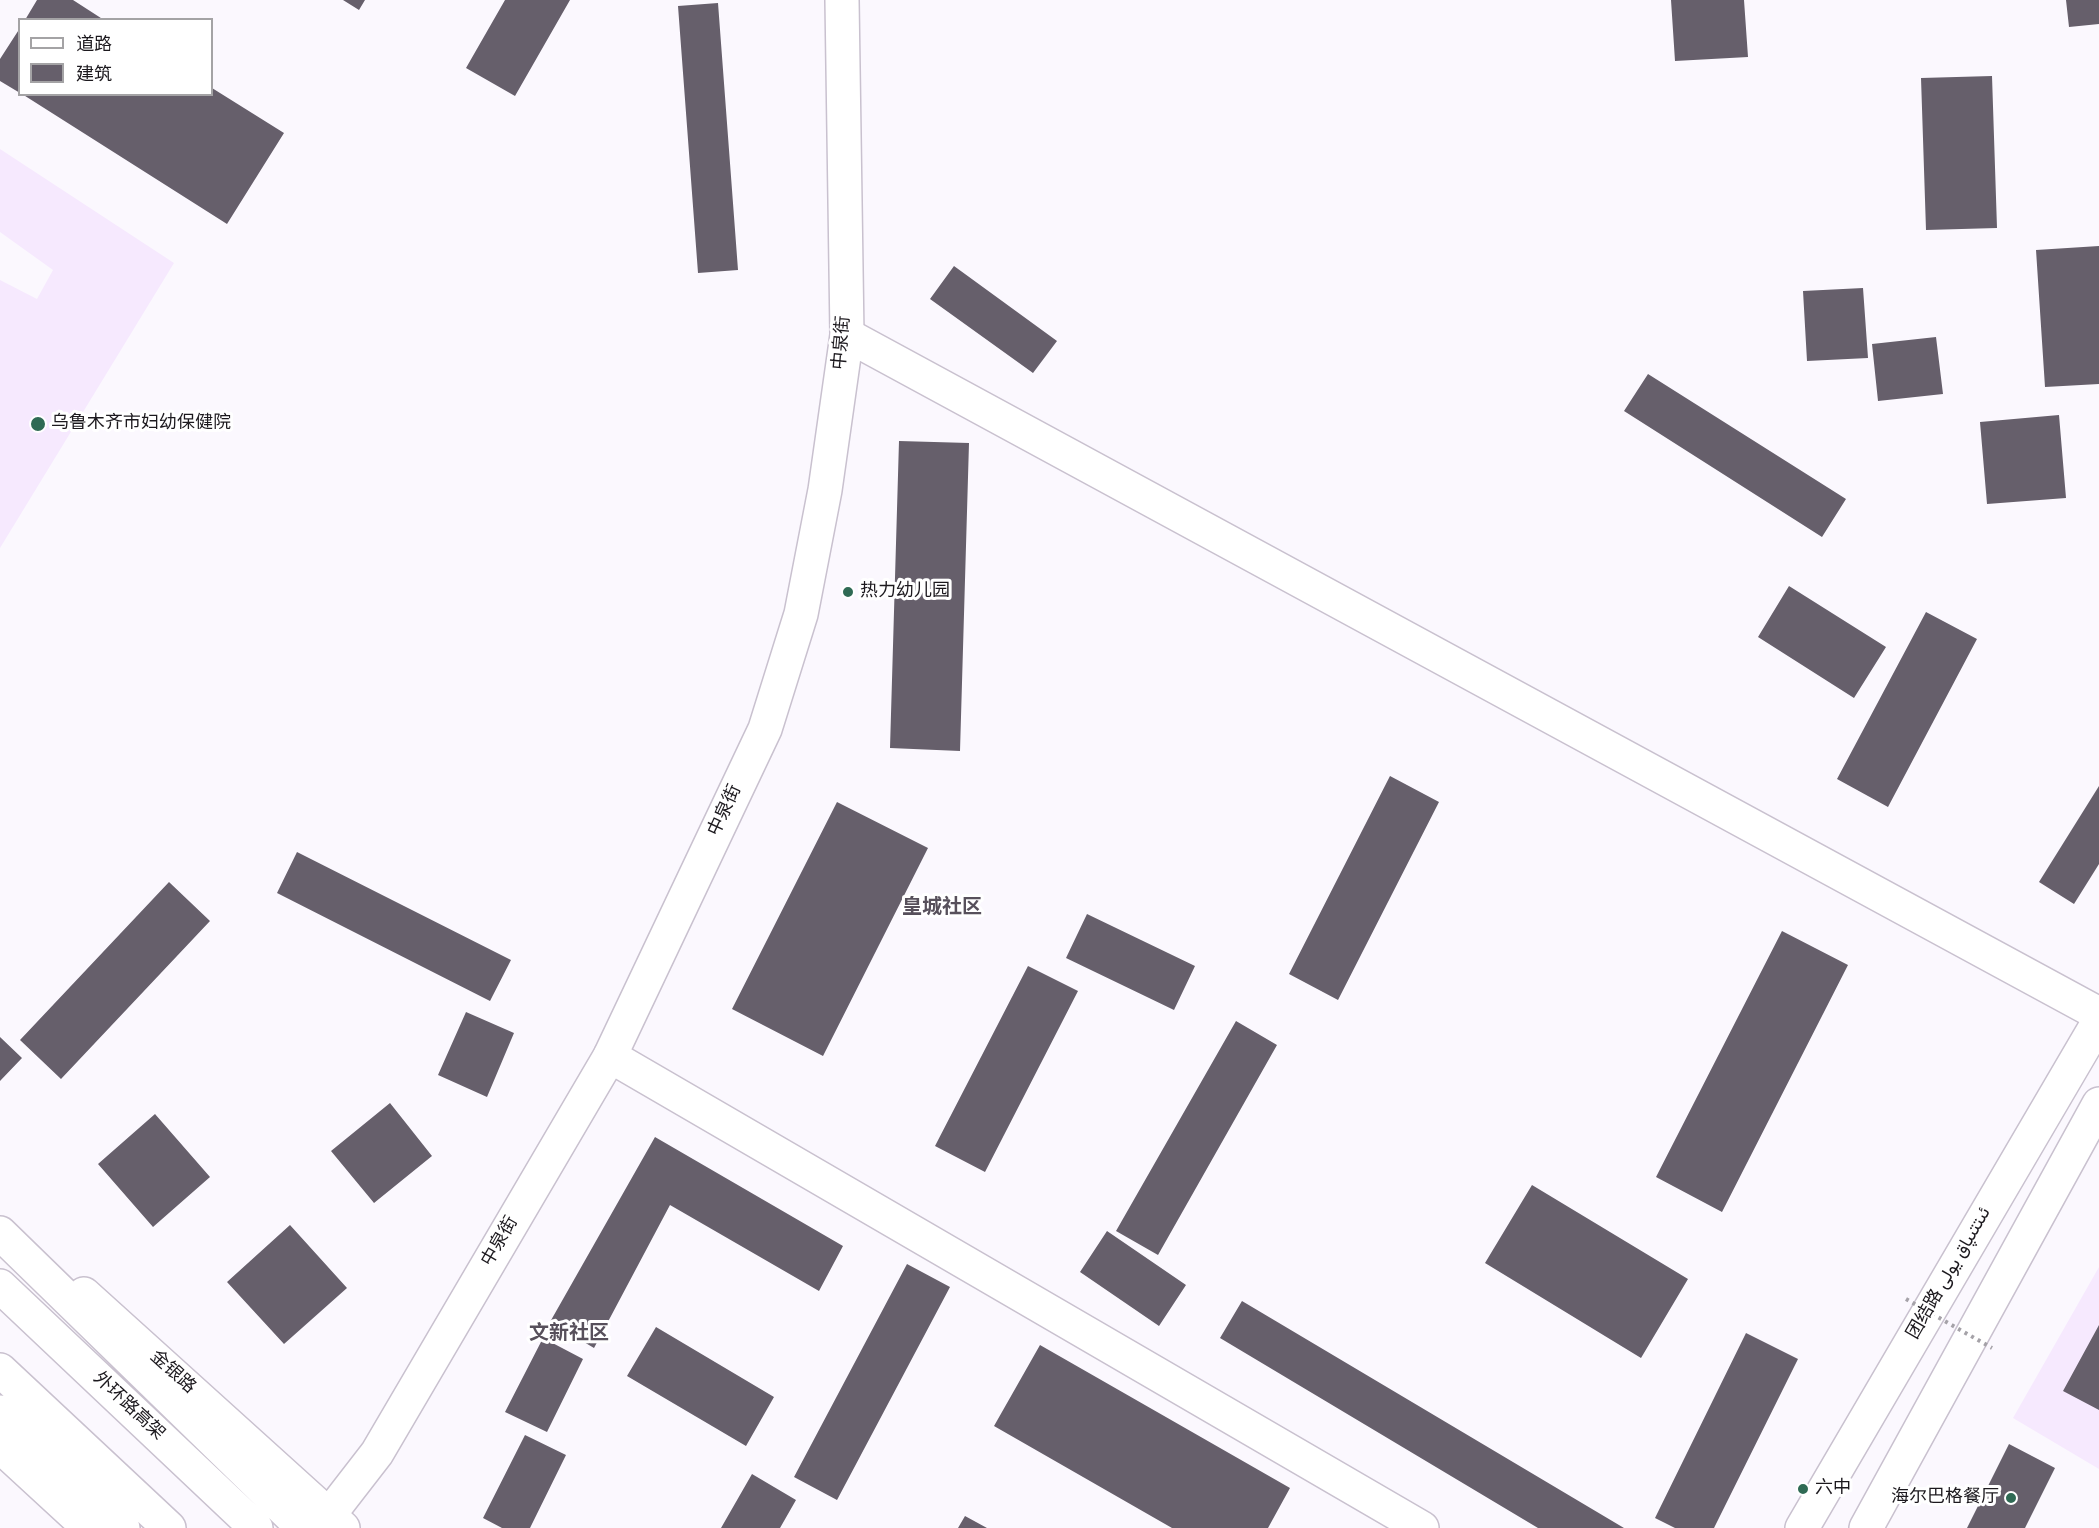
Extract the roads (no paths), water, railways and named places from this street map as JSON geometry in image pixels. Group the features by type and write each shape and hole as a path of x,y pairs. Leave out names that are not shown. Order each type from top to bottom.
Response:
{"main road":[{"name":"中泉街","path":"322,1525 377,1454 610,1056 765,729 801,614 825,490 847,335 842,0"},
{"path":"847,335 2099,1014"},
{"name":"团结路 ئىتتىپاق يولى","path":"1802,1528 2099,1021"},
{"path":"610,1056 1422,1528"},
{"path":"1866,1528 2099,1104"},
{"name":"金银路","path":"0,1218 322,1525"},
{"path":"0,1233 322,1525"},
{"name":"外环路高架","path":"0,1286 256,1528"},
{"path":"0,1370 169,1528"},
{"path":"0,1412 123,1528"},
{"path":"0,1446 88,1528"}],"place":[{"name":"乌鲁木齐市妇幼保健院","path":"38,424"},
{"name":"热力幼儿园","path":"848,592"},
{"name":"六中","path":"1803,1489"},
{"name":"海尔巴格餐厅","path":"2011,1498"}],"district":[{"name":"皇城社区","path":"942,909"},
{"name":"文新社区","path":"569,1335"}]}
